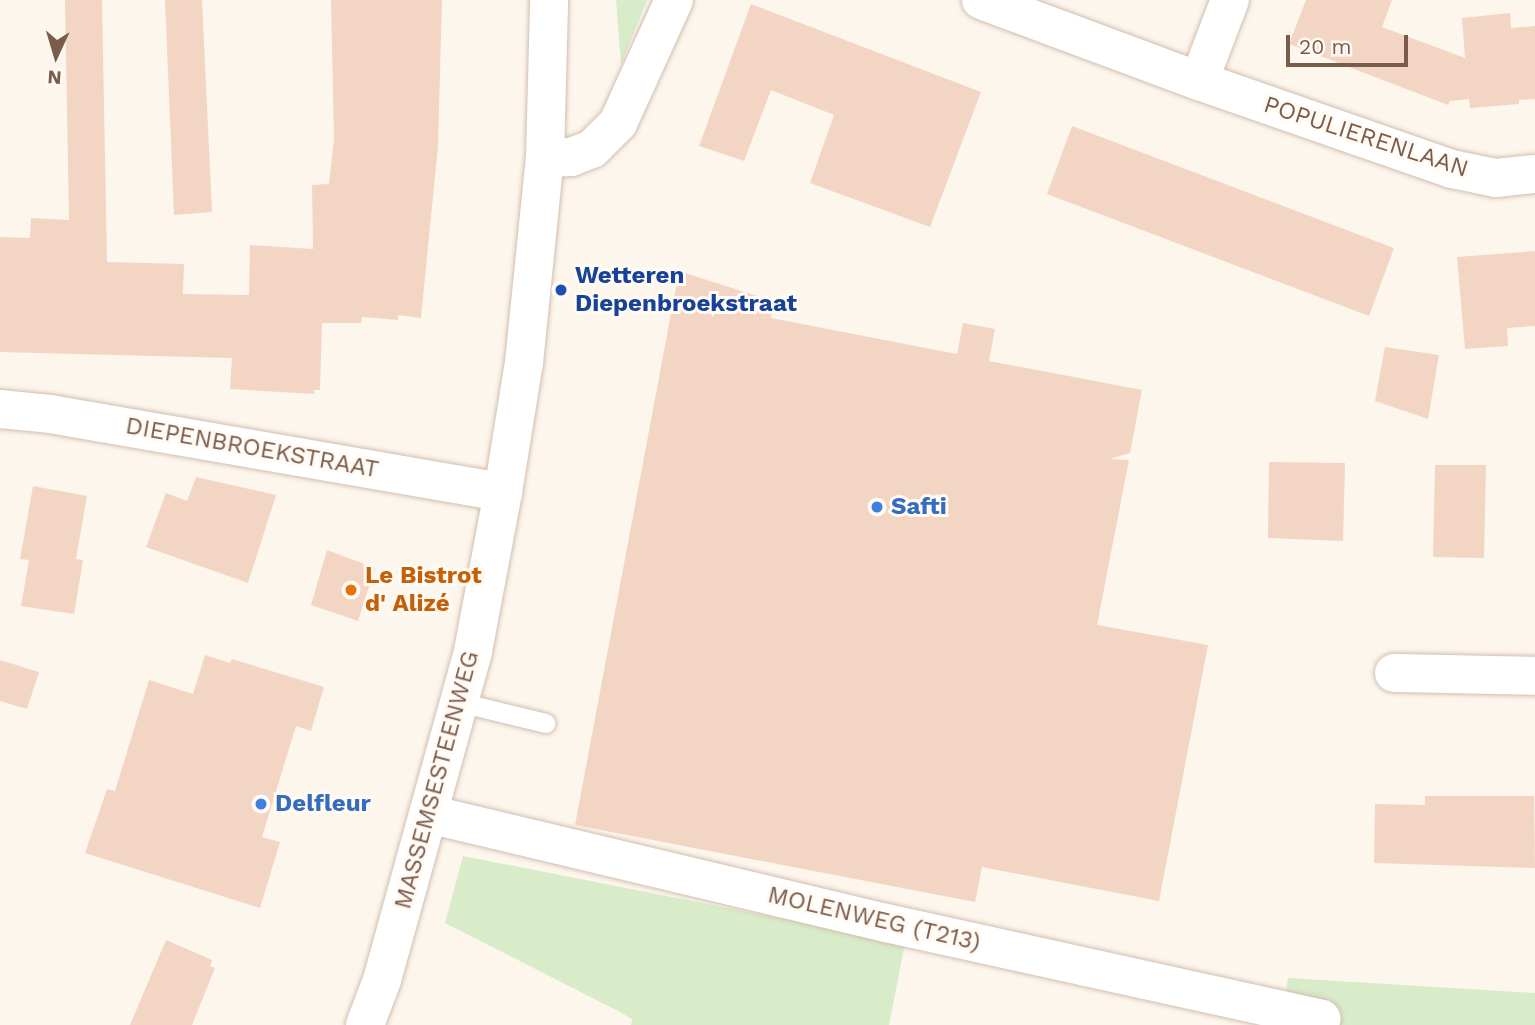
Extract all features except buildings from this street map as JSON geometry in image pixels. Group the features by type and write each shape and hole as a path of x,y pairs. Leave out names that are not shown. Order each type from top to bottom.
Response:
{"street":[{"name":"MASSEMSESTEENWEG","path":"365,1025 382,980 473,651 503,492 524,363 545,158 549,0"},
{"path":"545,158 571,157 592,149 618,123 674,0"},
{"name":"POPULIERENLAAN","path":"982,0 1199,81 1452,169 1496,177 1535,174"},
{"path":"1199,81 1230,0"},
{"name":"DIEPENBROEKSTRAAT","path":"0,408 50,414 503,492"},
{"path":"1394,673 1535,676"},
{"name":"MOLENWEG (T213)","path":"428,814 886,923 1322,1019"}],"lane":[{"path":"459,702 545,723"}],"green space":[{"path":"616,0 647,0 621,64"},
{"path":"463,856 905,943 889,1025 631,1025 632,1019 620,1012 445,923"},
{"path":"1288,978 1535,993 1535,1025 1296,1025 1282,1022"}],"place":[{"name":"Wetteren Diepenbroekstraat","path":"561,290"},
{"name":"Safti","path":"877,507"},
{"name":"Le Bistrot d' Alizé","path":"351,590"},
{"name":"Delfleur","path":"261,804"}]}
